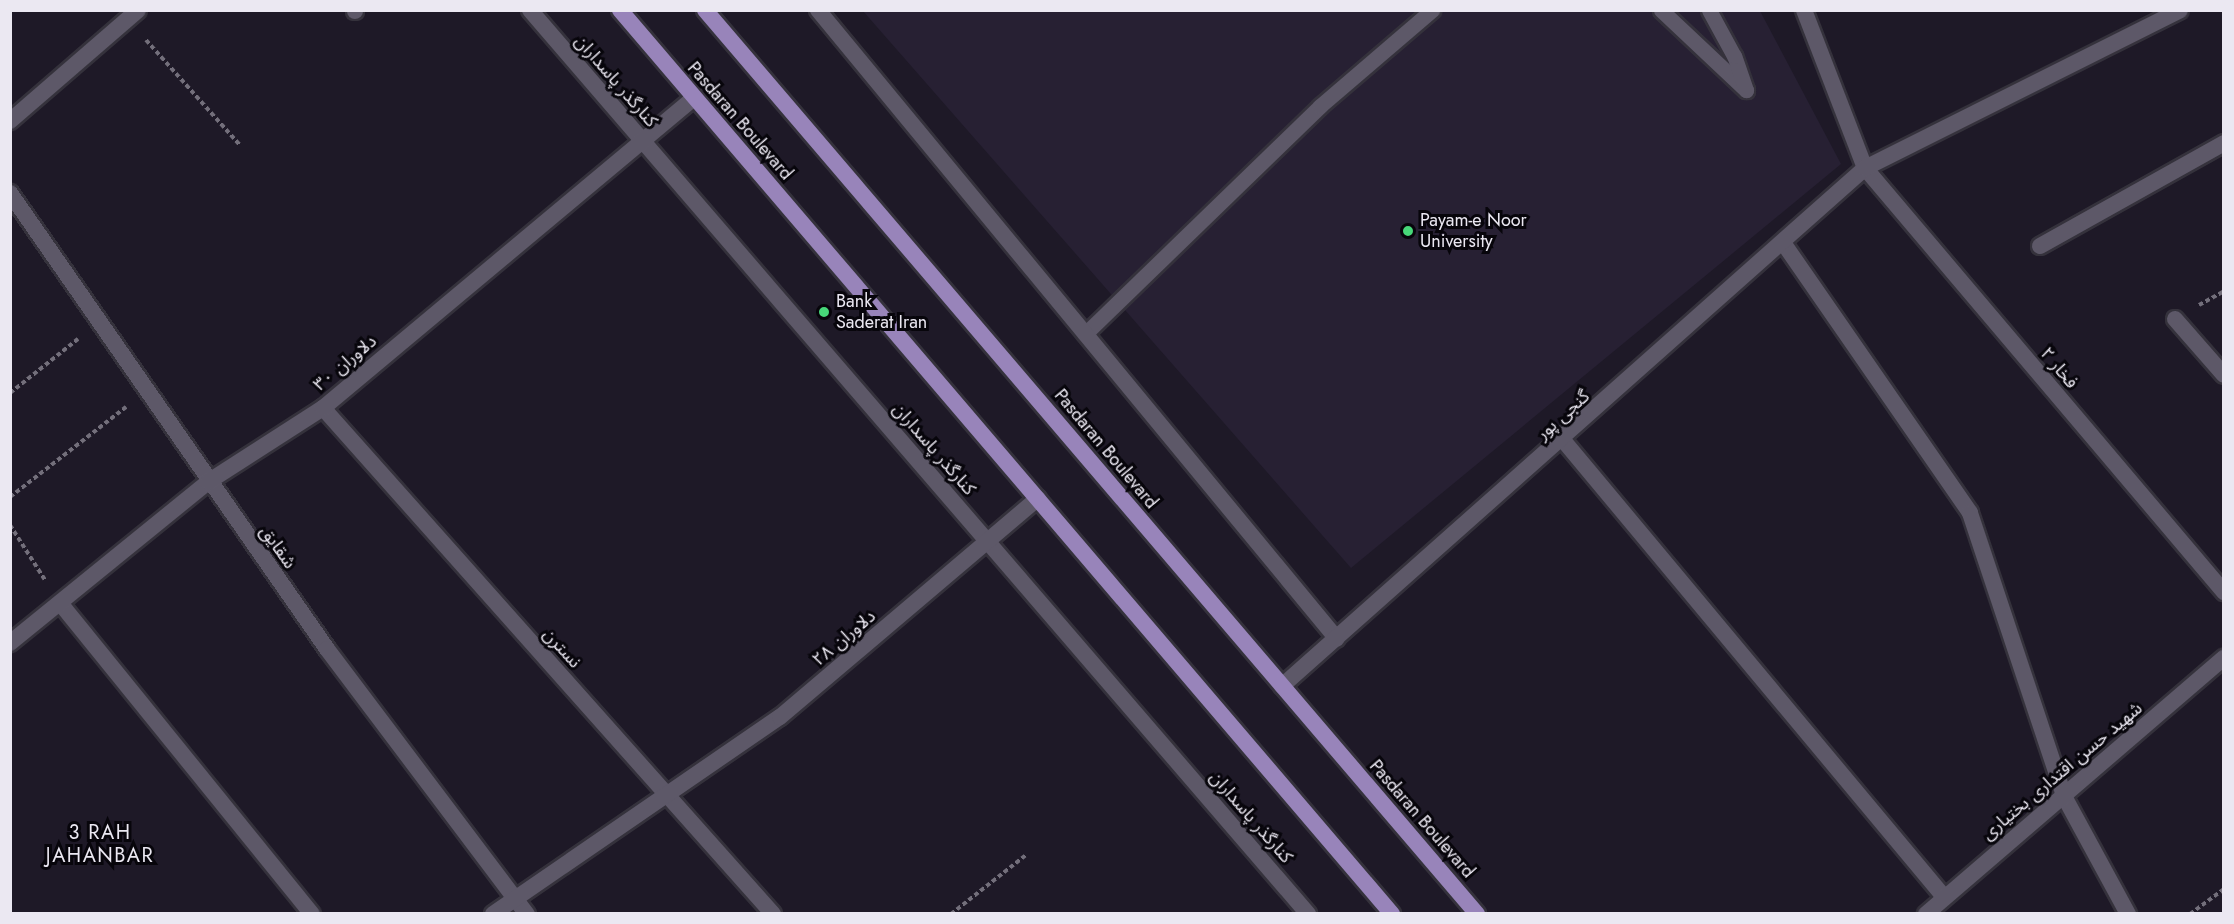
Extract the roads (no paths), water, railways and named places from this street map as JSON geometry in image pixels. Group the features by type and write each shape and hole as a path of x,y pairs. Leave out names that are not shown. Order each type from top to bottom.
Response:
{"main road":[{"name":"Pasdaran Boulevard","path":"620,10 1392,914"},
{"name":"Pasdaran Boulevard","path":"705,10 1477,914"}],"street":[{"name":"کنارگذر پاسداران","path":"530,10 1308,914"},
{"path":"818,10 1337,639"},
{"name":"فخار ۲","path":"1804,10 1865,168 2223,592"},
{"name":"گنجی پور","path":"1282,686 1784,244 1865,168 2180,10"},
{"path":"10,121 133,15"},
{"name":"دلاوران ۳۰","path":"10,644 208,482 322,408 694,98"},
{"path":"2040,246 2223,143"},
{"name":"شقایق","path":"10,194 148,390 208,482 527,914"},
{"path":"1784,244 1970,513 2065,798 2128,914"},
{"path":"2175,319 2223,375"},
{"name":"نسترن","path":"322,408 773,914"},
{"path":"1563,440 1944,897"},
{"name":"دلاوران ۲۸","path":"493,914 513,896 667,796 780,717 1038,498"},
{"path":"60,603 312,914"},
{"name":"شهید حسن اقتداری بختیاری","path":"1926,914 2065,798 2223,658"}],"lane":[{"path":"1085,334 1320,106 1432,10"},
{"path":"1660,10 1746,90 1734,56 1709,10"}],"place":[{"name":"Payam-e Noor University","path":"1408,231"},
{"name":"Bank Saderat Iran","path":"824,312"}],"district":[{"name":"3 RAH JAHANBAR","path":"100,844"}]}
